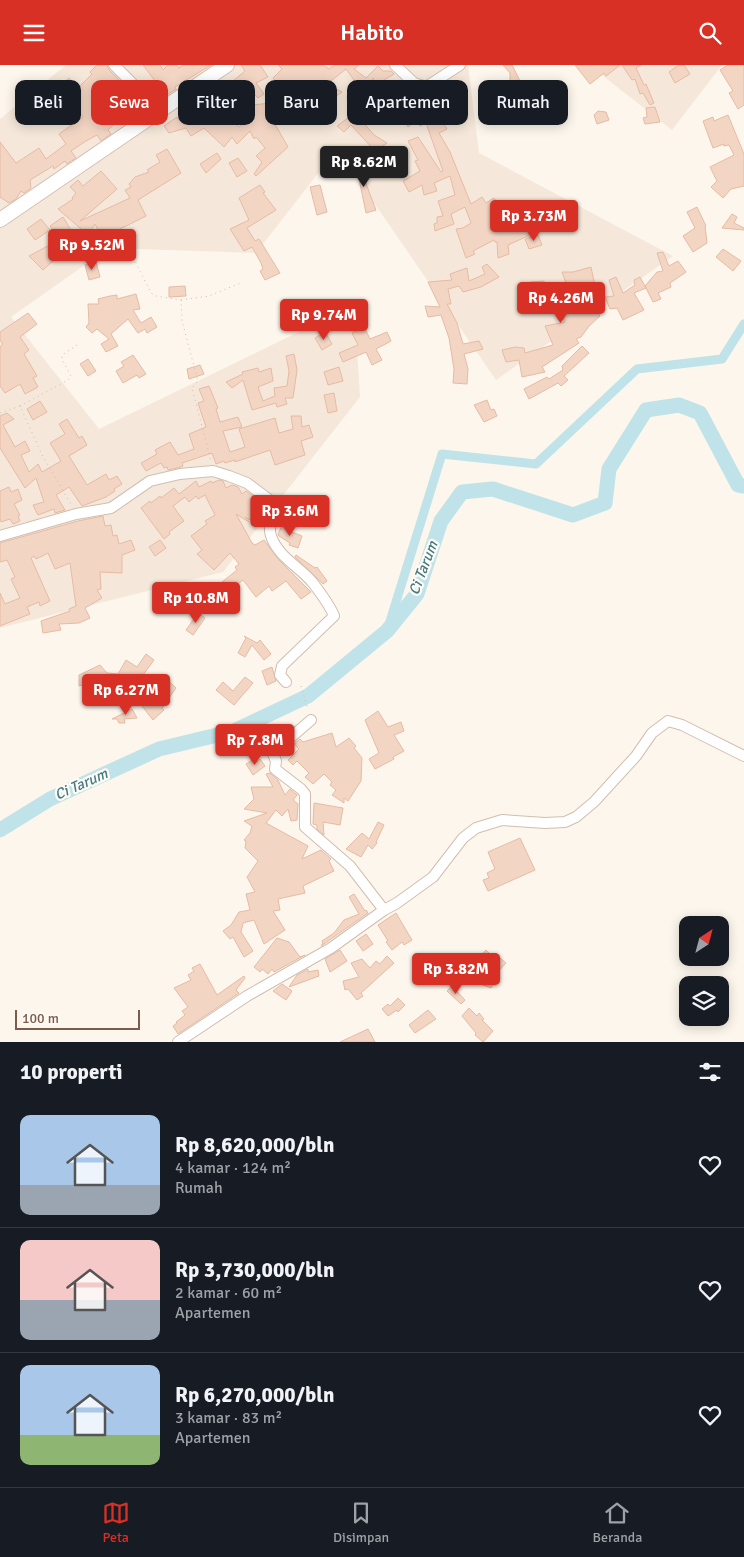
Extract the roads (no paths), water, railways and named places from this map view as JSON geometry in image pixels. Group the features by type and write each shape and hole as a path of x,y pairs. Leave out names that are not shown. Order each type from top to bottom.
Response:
{"main road":[{"path":"168,106 227,65"},
{"path":"0,220 139,125"}],"street":[{"path":"114,65 129,80"},
{"path":"395,65 414,83 426,87 460,65"},
{"path":"0,537 76,514 111,509 150,481 180,474 214,471 247,483 271,501 273,510 270,522 272,539 286,559 312,582 334,615 334,618 282,666 280,675 286,681"},
{"path":"310,718 274,752 275,769 305,794 305,827 350,866 384,910"},
{"path":"178,1042 247,996 331,948 433,877 463,838 476,828 502,820 545,823 565,822 581,814 636,756 652,733 668,721 682,725 744,756"}],"waterway":[{"path":"387,631 442,454 536,464 637,369 722,359 744,324"},
{"name":"Ci Tarum","path":"0,830 50,799 159,749 234,731 308,696 387,631 417,594 441,521 462,492 493,489 573,515 605,503 609,469 646,410 679,405 700,413 738,485 744,486"}]}
